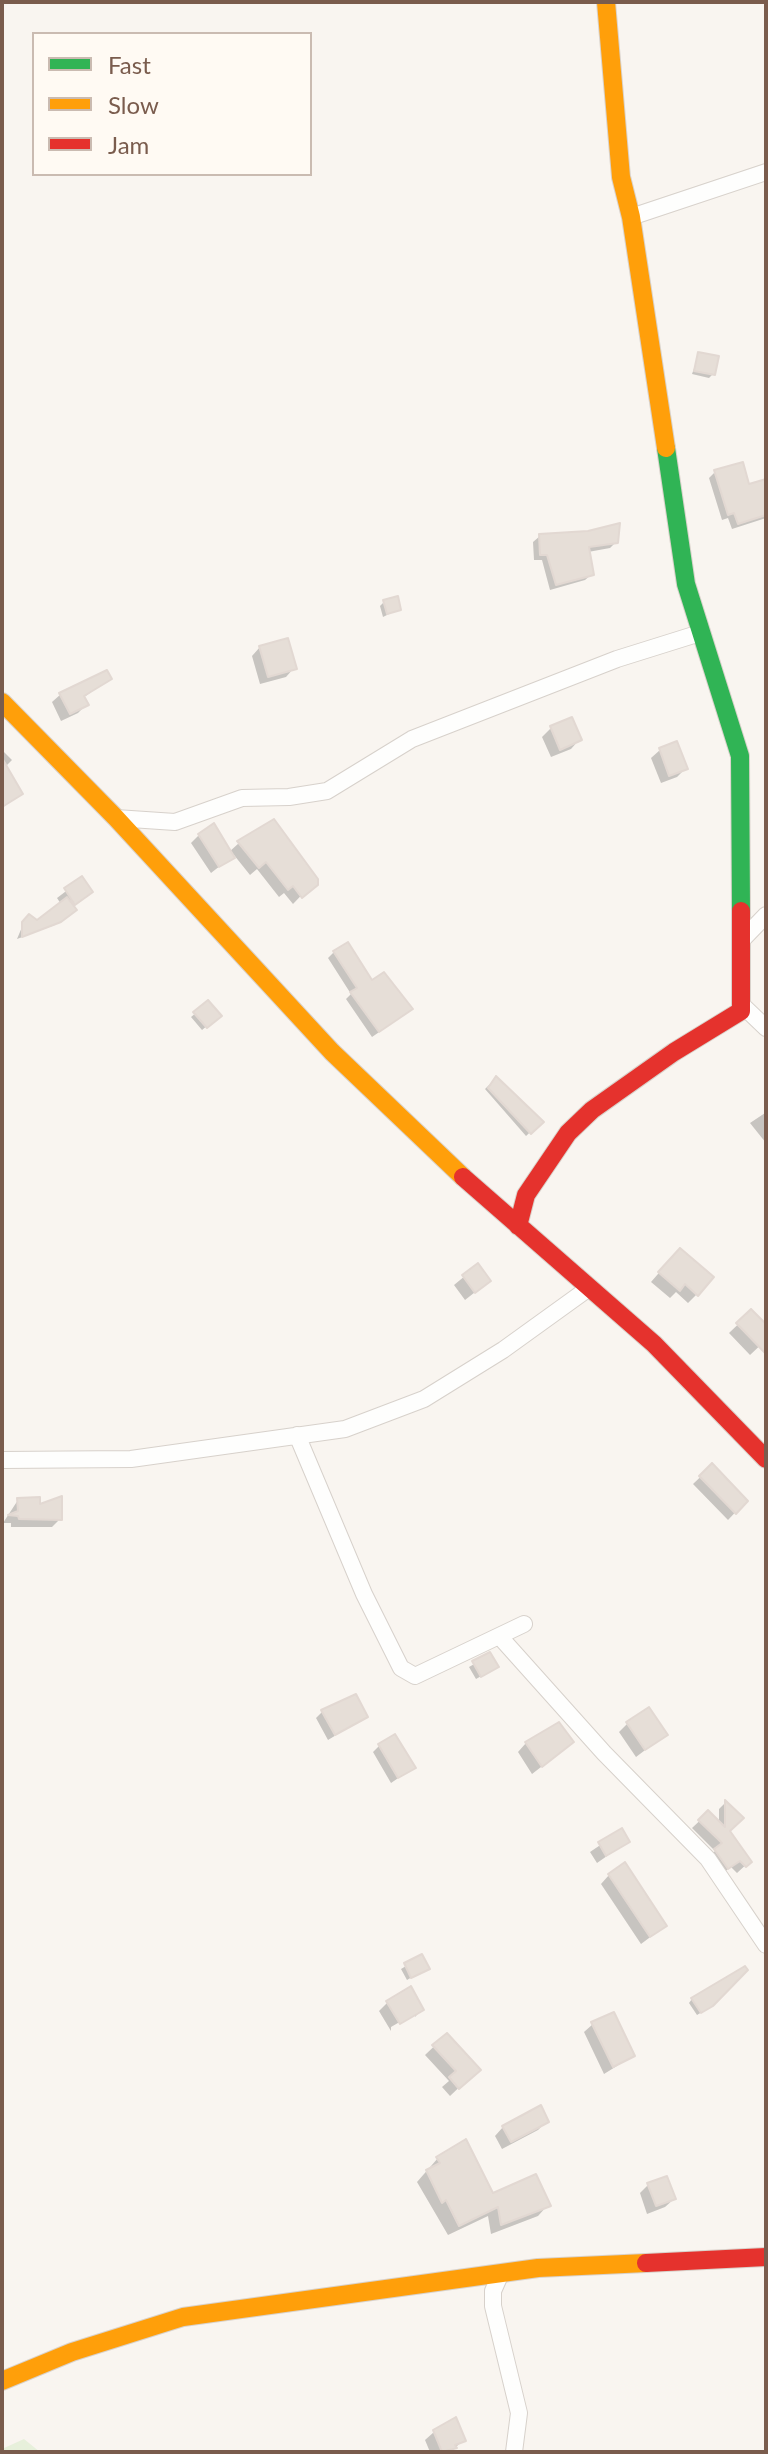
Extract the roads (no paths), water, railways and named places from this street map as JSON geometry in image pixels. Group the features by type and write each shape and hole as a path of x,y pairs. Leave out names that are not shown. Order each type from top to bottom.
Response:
{"street":[{"path":"518,1226 526,1195 568,1133 592,1110 674,1052 734,1018 741,1004 740,756 733,725 713,678 686,584 631,217 621,177 606,2"},
{"path":"631,217 766,172"},
{"path":"116,818 175,822 242,798 289,797 327,791 412,739 617,659 700,633"},
{"path":"2,702 116,818 332,1052 413,1131 705,1393 766,1459"},
{"path":"741,941 766,915"},
{"path":"741,1004 766,1028"},
{"path":"2,1460 131,1459 345,1429 424,1399 503,1350 589,1288"},
{"path":"297,1435 364,1594 401,1668 415,1676 449,1657 501,1638 524,1624"},
{"path":"501,1638 604,1753 708,1859 766,1945"},
{"path":"2,2381 72,2352 183,2317 567,2266 766,2257"},
{"path":"501,2273 493,2291 493,2306 519,2413 514,2452"}]}
